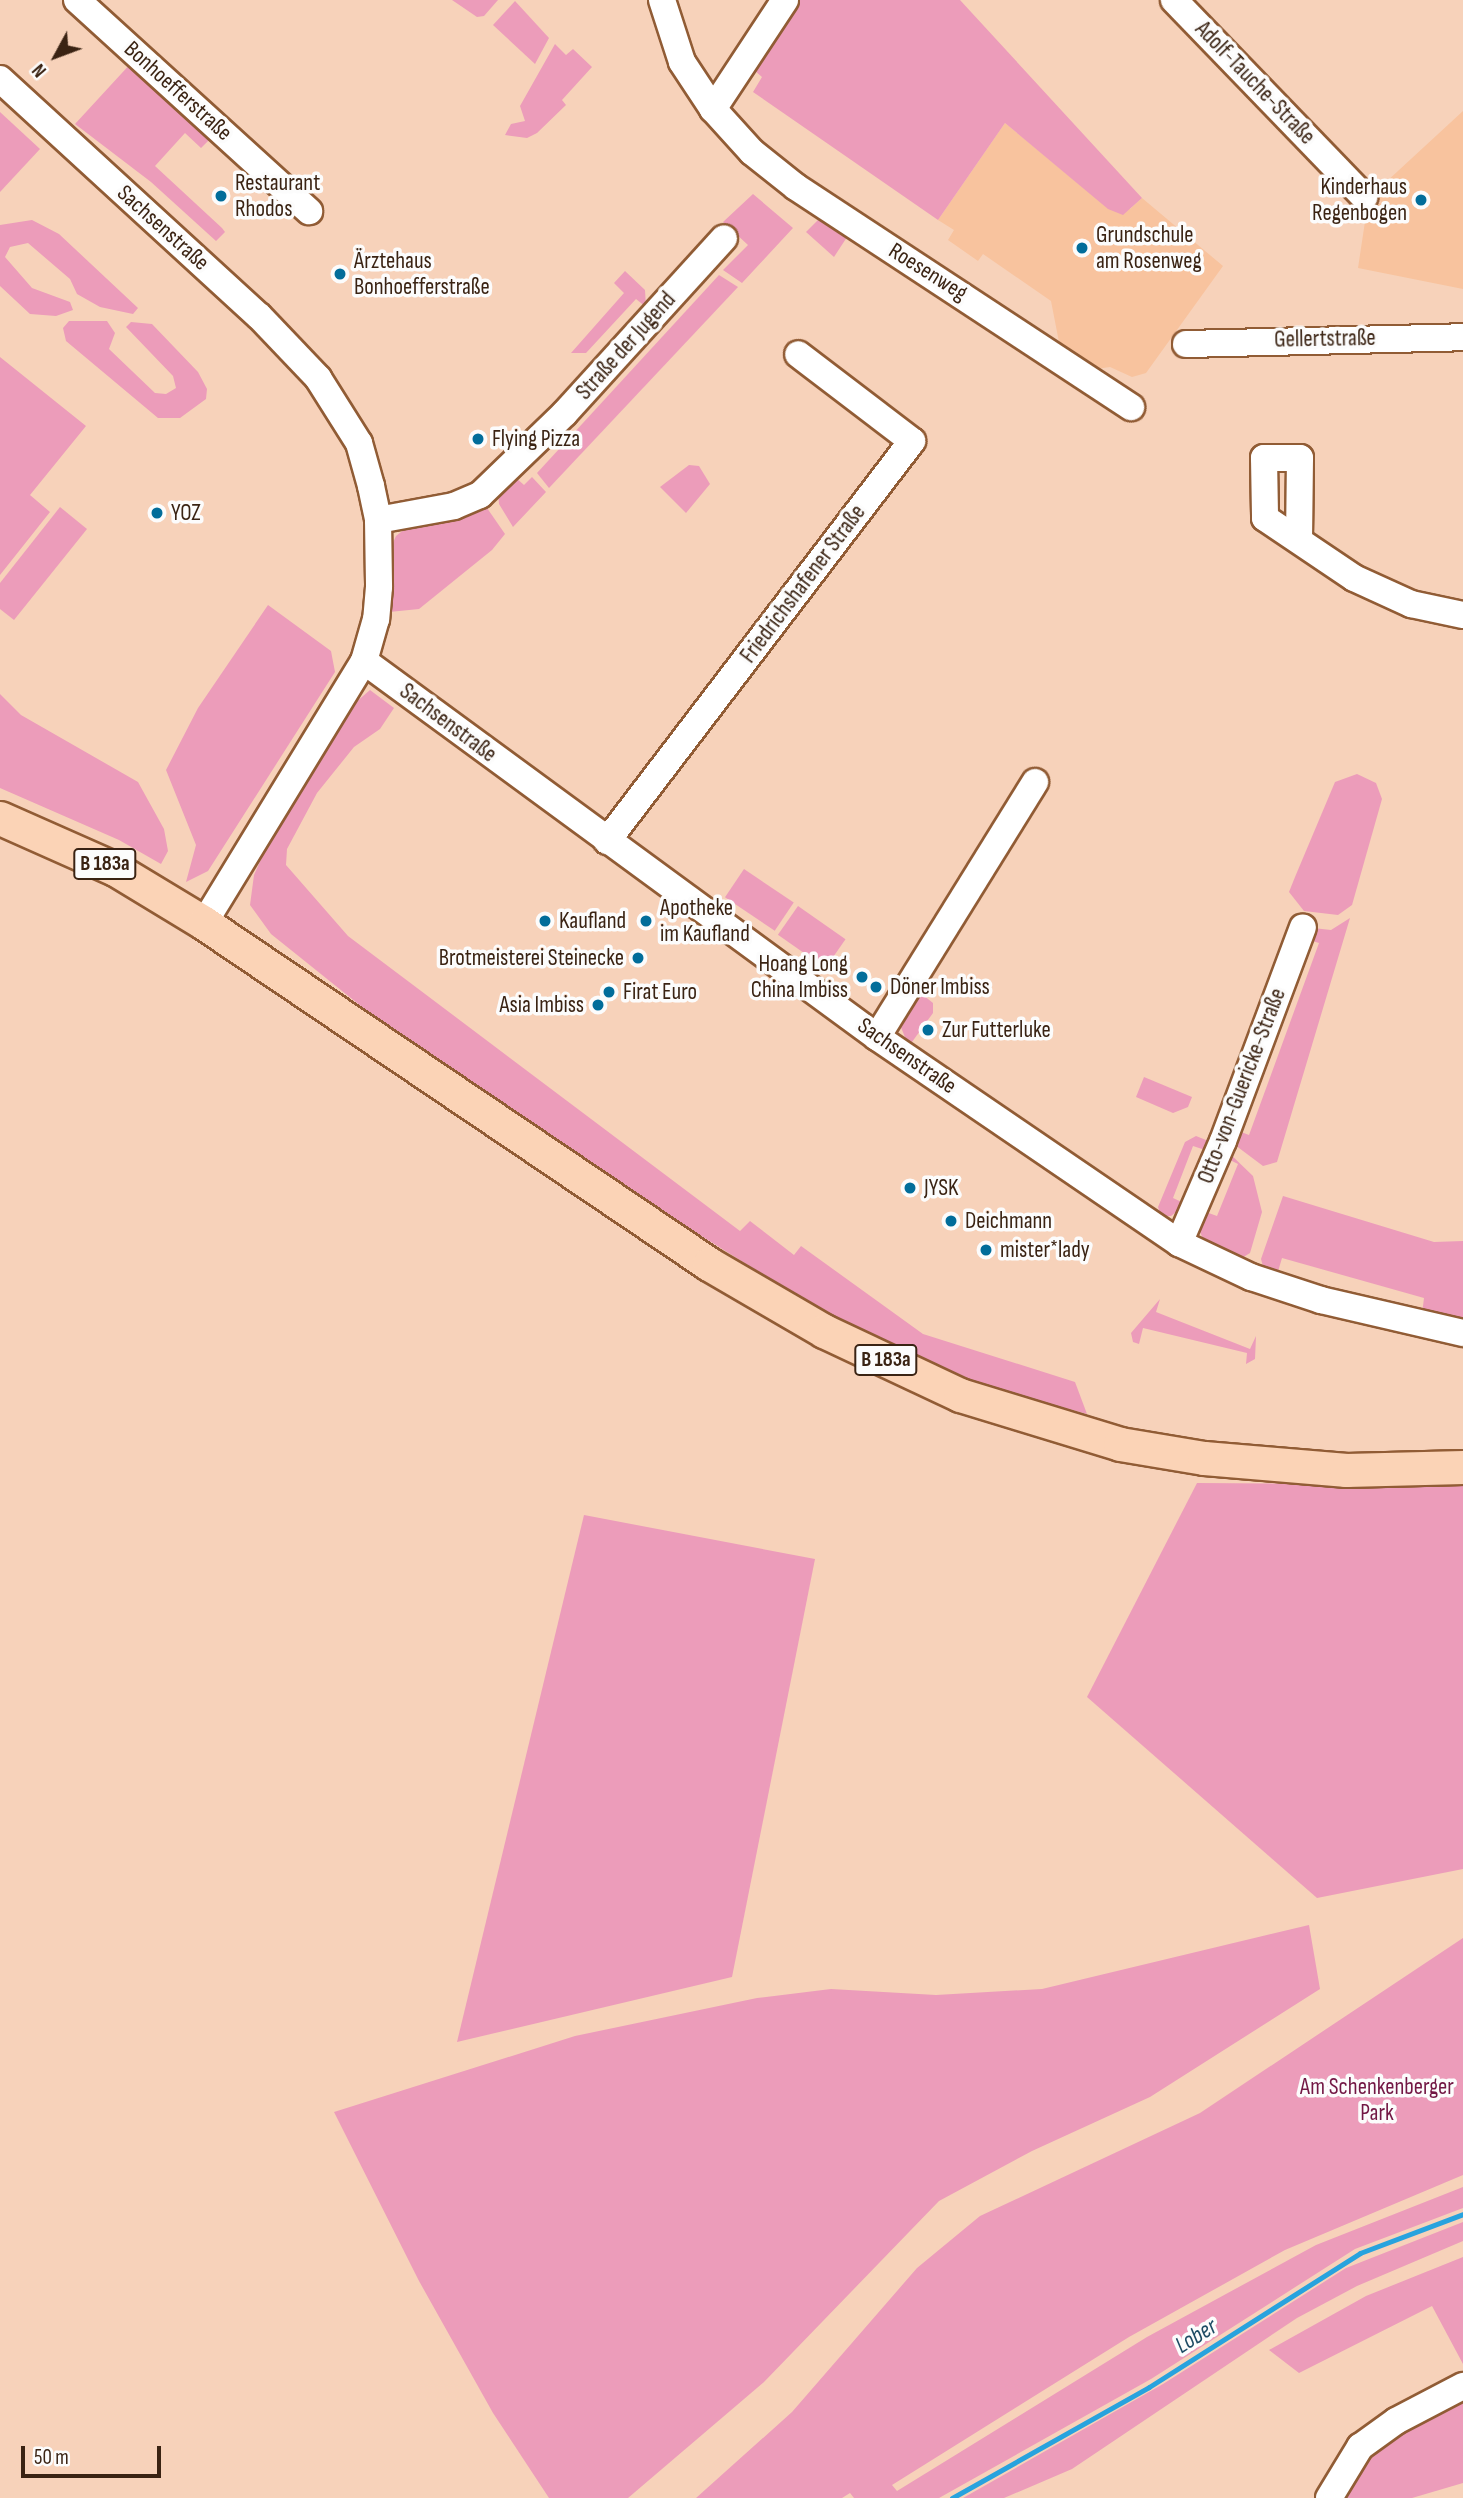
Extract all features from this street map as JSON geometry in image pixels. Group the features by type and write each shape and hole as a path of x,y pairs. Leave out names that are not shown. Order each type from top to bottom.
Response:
{"main road":[{"name":"B 183a","path":"0,818 115,869 204,923 709,1264 824,1331 960,1395 1120,1444 1203,1458 1346,1470 1463,1467"}],"street":[{"name":"Bonhoefferstraße","path":"77,0 309,211"},
{"name":"Roesenweg","path":"662,0 682,62 722,119 796,187 1131,408"},
{"path":"722,119 785,0"},
{"name":"Adolf-Tauche-Straße","path":"1174,0 1364,197"},
{"name":"Sachsenstraße","path":"0,79 260,316 318,379 359,443 378,520 376,619 364,661 204,923"},
{"name":"Straße der Jugend","path":"378,520 454,506 480,495 565,413 724,238"},
{"name":"Gellertstraße","path":"1186,344 1463,337"},
{"name":"Friedrichshafener Straße","path":"607,841 912,441 798,355"},
{"path":"1299,540 1354,578 1411,604 1463,615"},
{"name":"Sachsenstraße","path":"364,661 877,1037 1179,1243 1251,1277 1321,1300 1463,1334"},
{"path":"877,1037 1035,782"},
{"name":"Otto-von-Guericke-Straße","path":"1179,1243 1223,1141 1303,927"},
{"path":"1329,2498 1360,2447 1396,2421 1463,2386"}],"shaded area":[{"name":"Kinderhaus Regenbogen","path":"1463,111 1463,289 1358,268 1366,215 1381,202 1373,194"},
{"name":"Grundschule am Rosenweg","path":"1005,123 1109,209 1130,209 1142,198 1223,266 1146,373 1132,377 1110,367 1096,369 1059,342 1051,301 983,254 978,261 948,240 954,230 938,220"}],"green space":[{"path":"452,0 498,0 484,16 477,17"},
{"path":"788,0 960,0 1142,198 1123,215 1108,209 1005,123 938,220 753,92 762,77 747,64"},
{"path":"515,1 549,38 535,64 493,25"},
{"path":"555,44 566,55 573,49 592,67 562,100 566,105 537,133 527,138 505,135 511,124 525,121 520,106"},
{"path":"133,61 214,135 201,148 185,133 155,166 222,228 225,232 216,241 151,182 75,124"},
{"path":"0,112 40,149 0,192"},
{"path":"753,194 793,228 742,283 723,270 748,245 723,222"},
{"path":"825,213 851,231 834,257 806,232"},
{"path":"32,220 59,234 138,308 133,314 100,307 77,294 70,279 28,243 10,247 5,257 32,288 70,302 73,310 56,316 30,314 0,286 0,225"},
{"path":"625,271 645,290 646,307 636,299 586,353 571,353 624,293 614,283"},
{"path":"719,275 738,287 549,488 537,473"},
{"path":"69,321 107,321 115,333 109,349 155,393 166,394 176,388 173,376 126,327 131,322 152,324 198,372 207,389 206,399 180,418 158,418 66,341 63,328"},
{"path":"0,357 86,426 30,495 50,512 0,575"},
{"path":"689,465 699,466 710,484 686,513 660,487"},
{"path":"515,477 524,485 532,477 546,492 513,527 499,504 498,492"},
{"path":"479,505 487,508 505,534 492,550 419,609 389,612 391,547 396,536 406,528"},
{"path":"60,507 87,529 14,620 0,609 0,583"},
{"path":"268,605 331,651 335,672 208,871 186,882 196,845 166,770 198,708"},
{"path":"370,690 394,708 380,729 354,747 317,793 287,849 286,865 348,936 740,1231 750,1221 794,1255 801,1246 923,1334 1075,1382 1087,1414 987,1387 919,1360 815,1307 564,1150 387,1027 271,934 250,905 254,875 275,828 347,710"},
{"path":"0,694 21,715 138,782 164,829 168,851 161,864 119,840 0,788"},
{"path":"1357,774 1376,783 1382,799 1352,905 1338,915 1304,911 1289,892 1335,782"},
{"path":"744,869 794,903 775,931 725,897"},
{"path":"798,906 846,939 825,968 778,935"},
{"path":"1350,918 1277,1162 1263,1166 1231,1142 1236,1130 1249,1135 1319,943 1306,939 1313,928 1331,930"},
{"path":"918,991 933,1003 933,1013 912,1042 907,1042 900,1025"},
{"path":"1144,1077 1192,1097 1188,1107 1173,1113 1136,1097"},
{"path":"1196,1136 1211,1142 1208,1151 1193,1146 1173,1198 1186,1204 1171,1216 1161,1216 1158,1207 1185,1142"},
{"path":"1227,1151 1253,1176 1262,1212 1250,1253 1237,1261 1204,1241 1200,1232 1203,1211 1217,1216 1238,1164 1224,1157"},
{"path":"1283,1196 1434,1242 1463,1241 1463,1320 1422,1314 1424,1298 1282,1258 1277,1275 1264,1270 1261,1259"},
{"path":"1160,1299 1156,1312 1250,1349 1256,1336 1255,1359 1246,1364 1247,1353 1143,1328 1139,1344 1133,1342 1131,1333"},
{"path":"1197,1483 1463,1485 1463,1869 1317,1898 1087,1697"},
{"path":"584,1515 815,1559 732,1977 457,2042"},
{"path":"1309,1925 1320,1989 1150,2097 1032,2151 939,2201 764,2382 628,2498 549,2498 493,2413 419,2281 334,2112 575,2036 757,1998 831,1989 936,1995 1042,1989"},
{"name":"Am Schenkenberger Park","path":"1463,1938 1463,2175 1285,2250 1129,2337 892,2485 897,2491 1147,2337 1316,2245 1463,2187 1463,2208 1355,2249 1151,2379 939,2498 854,2498 850,2493 842,2498 696,2498 792,2412 917,2268 980,2216 1200,2113"},
{"path":"1463,2222 1463,2241 1357,2286 1297,2318 1072,2469 1004,2498 963,2498 1163,2384 1346,2268"},
{"path":"1463,2257 1463,2364 1432,2306 1299,2373 1269,2350 1366,2296"},
{"path":"1463,2401 1463,2483 1412,2498 1338,2498 1368,2454 1406,2427"}],"waterway":[{"name":"Lober","path":"952,2498 1149,2387 1360,2253 1463,2214"}],"place":[{"name":"Restaurant Rhodos","path":"221,196"},
{"name":"Kinderhaus Regenbogen","path":"1421,200"},
{"name":"Grundschule am Rosenweg","path":"1082,248"},
{"name":"Ärztehaus Bonhoefferstraße","path":"340,274"},
{"name":"Flying Pizza","path":"478,439"},
{"name":"YOZ","path":"157,513"},
{"name":"Kaufland","path":"545,921"},
{"name":"Apotheke im Kaufland","path":"646,921"},
{"name":"Brotmeisterei Steinecke","path":"638,958"},
{"name":"Hoang Long China Imbiss","path":"862,977"},
{"name":"Döner Imbiss","path":"876,987"},
{"name":"Firat Euro","path":"609,992"},
{"name":"Asia Imbiss","path":"598,1005"},
{"name":"Zur Futterluke","path":"928,1030"},
{"name":"JYSK","path":"910,1188"},
{"name":"Deichmann","path":"951,1221"},
{"name":"mister*lady","path":"986,1250"}]}
